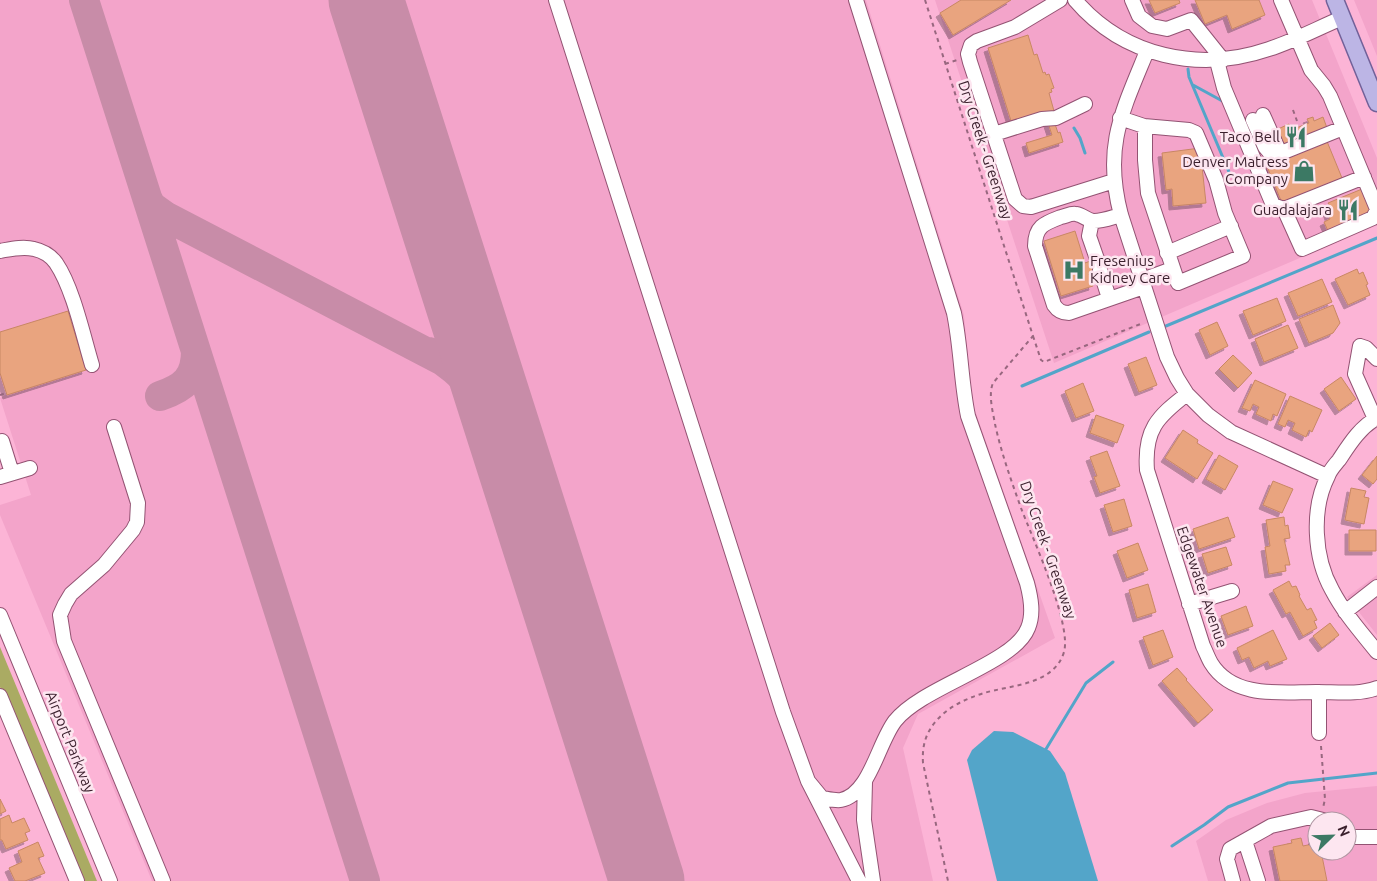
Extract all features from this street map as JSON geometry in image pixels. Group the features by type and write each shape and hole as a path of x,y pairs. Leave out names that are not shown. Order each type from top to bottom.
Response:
{"main road":[{"path":"1334,0 1377,103"}],"street":[{"path":"556,0 777,694 808,781 859,881"},
{"path":"808,781 822,798 841,800 856,792 865,782 885,738 896,720 911,706 932,693 1003,654 1017,643 1028,629 1032,614 1027,583 968,416 963,393 958,334 954,313 856,0"},
{"path":"1060,0 1015,27 971,45 968,54 970,62 1015,199 1023,206 1031,207 1114,181"},
{"path":"1076,0 1097,22 1119,37 1147,51 1188,60 1220,60 1241,57 1270,49 1342,18"},
{"path":"1132,0 1139,16 1152,26 1167,29 1191,20 1220,60 1219,75 1274,205 1284,209 1364,177"},
{"path":"1281,0 1311,70 1326,89 1377,209 1374,218 1302,249 1284,209"},
{"path":"1147,51 1120,118 1115,139 1112,168 1121,215 1167,358 1187,394 1208,415 1231,432 1327,476"},
{"path":"994,134 1042,119 1056,118 1085,104"},
{"path":"1258,117 1267,151 1274,154 1343,128"},
{"path":"1120,118 1145,126 1189,130 1196,133 1216,180 1225,212 1243,256 1178,283 1152,209 1146,178 1145,126"},
{"path":"1121,215 1092,221 1074,213 1043,224 1038,231 1035,237 1035,246 1054,305 1058,310 1063,313 1069,313 1110,298 1172,268"},
{"path":"1092,221 1089,236 1110,298"},
{"path":"1167,252 1231,226"},
{"path":"0,251 34,248 48,255 55,262 68,288 92,365"},
{"path":"1377,359 1366,348 1360,346 1355,374 1376,419 1354,438 1327,476 1319,503 1316,536 1321,564 1331,590 1377,652"},
{"name":"Edgewater Avenue","path":"1187,394 1168,408 1157,421 1148,437 1145,452 1147,470 1189,604 1203,646 1212,664 1223,677 1239,686 1259,692 1352,692 1368,691 1377,688"},
{"path":"114,427 138,504 137,522 133,530 104,565 71,594 60,615 64,641 163,881"},
{"path":"2,441 6,475 30,468"},
{"path":"1346,612 1377,586"},
{"path":"1189,604 1232,591"},
{"name":"Airport Parkway","path":"0,615 110,881"},
{"path":"1319,692 1320,737"},
{"path":"0,696 77,881"},
{"path":"865,782 864,820 873,881"},
{"path":"1233,881 1227,858 1230,849 1271,826 1307,818"},
{"path":"1357,838 1377,837"},
{"path":"1245,841 1258,881"}],"path":[{"name":"Dry Creek - Greenway","path":"925,0 1041,360 1044,362 1144,322"},
{"path":"1293,110 1297,121"},
{"name":"Dry Creek - Greenway","path":"948,881 923,764 923,746 928,731 945,712 963,701 985,693 1031,682 1046,674 1062,657 1065,641 1062,622 1054,597 997,434 992,403 991,392 993,383 1033,336"},
{"path":"0,394 6,393"},
{"path":"1320,737 1325,811"}],"shaded area":[{"path":"0,0 866,0 964,315 972,402 1055,638 918,714 903,748 933,881 152,881 0,515 0,505 31,495 0,398 7,394 0,373"},
{"path":"935,0 1312,0 1377,158 1377,225 1054,363"},
{"path":"1354,0 1377,0 1377,56"},
{"path":"1377,575 1377,635 1347,597"},
{"path":"0,647 97,881 80,881 0,687"},
{"path":"1377,786 1377,881 1208,881 1196,841 1226,820 1267,803 1305,793"}],"water":[{"path":"994,731 1013,732 1050,751 1065,773 1098,881 997,881 967,760 972,750"}],"building":[{"path":"961,0 1011,0 953,35 940,13"},
{"path":"1149,0 1179,0 1180,3 1155,13"},
{"path":"1195,0 1259,0 1265,15 1232,29 1227,15 1205,24"},
{"path":"1028,35 1034,55 1037,54 1043,73 1049,74 1054,88 1049,93 1054,111 1051,112 1063,142 1029,153 1026,143 1052,135 1047,120 1012,124 988,48"},
{"name":"Taco Bell","path":"1313,117 1314,121 1323,117 1327,128 1284,145 1278,129 1289,124 1291,130 1309,123 1307,119"},
{"name":"Denver Matress Company","path":"1326,139 1342,178 1282,203 1266,164"},
{"path":"1200,148 1206,203 1173,206 1172,189 1166,190 1162,153"},
{"name":"Guadalajara","path":"1362,189 1371,211 1328,231 1324,222 1330,219 1326,208 1330,206 1328,203"},
{"path":"1075,231 1085,263 1101,257 1105,269 1089,274 1093,286 1061,296 1044,241"},
{"path":"1357,269 1359,274 1363,272 1370,295 1348,305 1335,279"},
{"path":"1322,279 1332,302 1298,316 1288,293"},
{"path":"1277,298 1286,321 1253,335 1243,311"},
{"path":"1333,305 1340,323 1333,333 1309,343 1299,319"},
{"path":"68,311 86,370 7,395 0,373 0,332"},
{"path":"1217,322 1228,346 1210,355 1199,330"},
{"path":"1288,325 1298,348 1264,362 1255,339"},
{"path":"1233,355 1252,373 1238,388 1219,369"},
{"path":"1146,357 1157,385 1139,392 1128,364"},
{"path":"1341,377 1356,399 1339,411 1324,389"},
{"path":"1255,380 1286,394 1277,416 1273,414 1271,421 1256,414 1259,407 1253,404 1250,411 1242,408"},
{"path":"1083,383 1094,411 1076,418 1065,391"},
{"path":"1290,396 1322,410 1312,432 1309,430 1306,437 1292,430 1295,423 1288,420 1285,427 1278,424"},
{"path":"1096,415 1124,425 1117,443 1090,433"},
{"path":"1183,430 1198,440 1197,443 1213,453 1197,479 1165,458"},
{"path":"1107,451 1120,486 1100,493 1094,477 1097,476 1090,457"},
{"path":"1219,455 1238,466 1225,490 1206,479"},
{"path":"1377,456 1377,479 1373,484 1362,475"},
{"path":"1273,481 1293,489 1282,513 1263,505"},
{"path":"1351,488 1366,491 1364,497 1369,498 1364,524 1345,520"},
{"path":"1124,499 1132,526 1113,532 1104,505"},
{"path":"1228,517 1235,537 1199,549 1193,529"},
{"path":"1284,517 1285,526 1288,525 1290,538 1284,539 1290,565 1285,565 1286,571 1269,574 1265,547 1270,546 1266,520"},
{"path":"1349,530 1376,530 1376,551 1349,551"},
{"path":"1138,543 1148,570 1127,578 1117,551"},
{"path":"1226,547 1232,565 1208,573 1202,554"},
{"path":"1289,581 1292,587 1296,586 1307,610 1311,608 1317,620 1314,621 1317,628 1303,636 1290,612 1286,614 1273,590"},
{"path":"1148,584 1156,612 1137,618 1129,590"},
{"path":"1246,606 1253,626 1228,635 1221,616"},
{"path":"1330,623 1339,635 1322,648 1313,636"},
{"path":"1163,630 1173,657 1153,665 1143,637"},
{"path":"1273,630 1287,659 1270,666 1268,661 1254,668 1249,657 1242,660 1237,648"},
{"path":"1177,668 1213,710 1198,723 1162,681"},
{"path":"0,799 6,811 0,814"},
{"path":"9,815 12,823 24,818 30,831 25,833 28,840 6,849 2,840 0,840 0,819"},
{"path":"1301,838 1303,846 1307,845 1307,861 1323,861 1327,881 1280,881 1273,847 1292,843 1291,840"},
{"path":"38,842 44,856 38,858 45,873 25,881 15,881 9,868 22,862 18,851"}],"waterway":[{"path":"1188,69 1189,77 1229,172"},
{"path":"1193,85 1226,103"},
{"path":"1074,128 1085,153"},
{"path":"1166,326 1377,238"},
{"path":"1022,386 1149,332"},
{"path":"1046,749 1086,683 1113,662"},
{"path":"1172,846 1228,807 1288,783 1377,773"}],"taxiway":[{"path":"84,0 365,881"},
{"path":"147,198 151,206 165,216 443,361 465,379 482,399 508,446"},
{"path":"429,352 437,354 443,352 454,343 458,336 463,322 459,291"},
{"path":"160,396 176,389 187,381 194,368 196,351"}],"runway":[{"path":"366,0 647,881"}],"place":[{"name":"Taco Bell","path":"1296,137"},
{"name":"Denver Matress Company","path":"1304,171"},
{"name":"Guadalajara","path":"1348,210"},
{"name":"Fresenius Kidney Care","path":"1074,270"}]}
